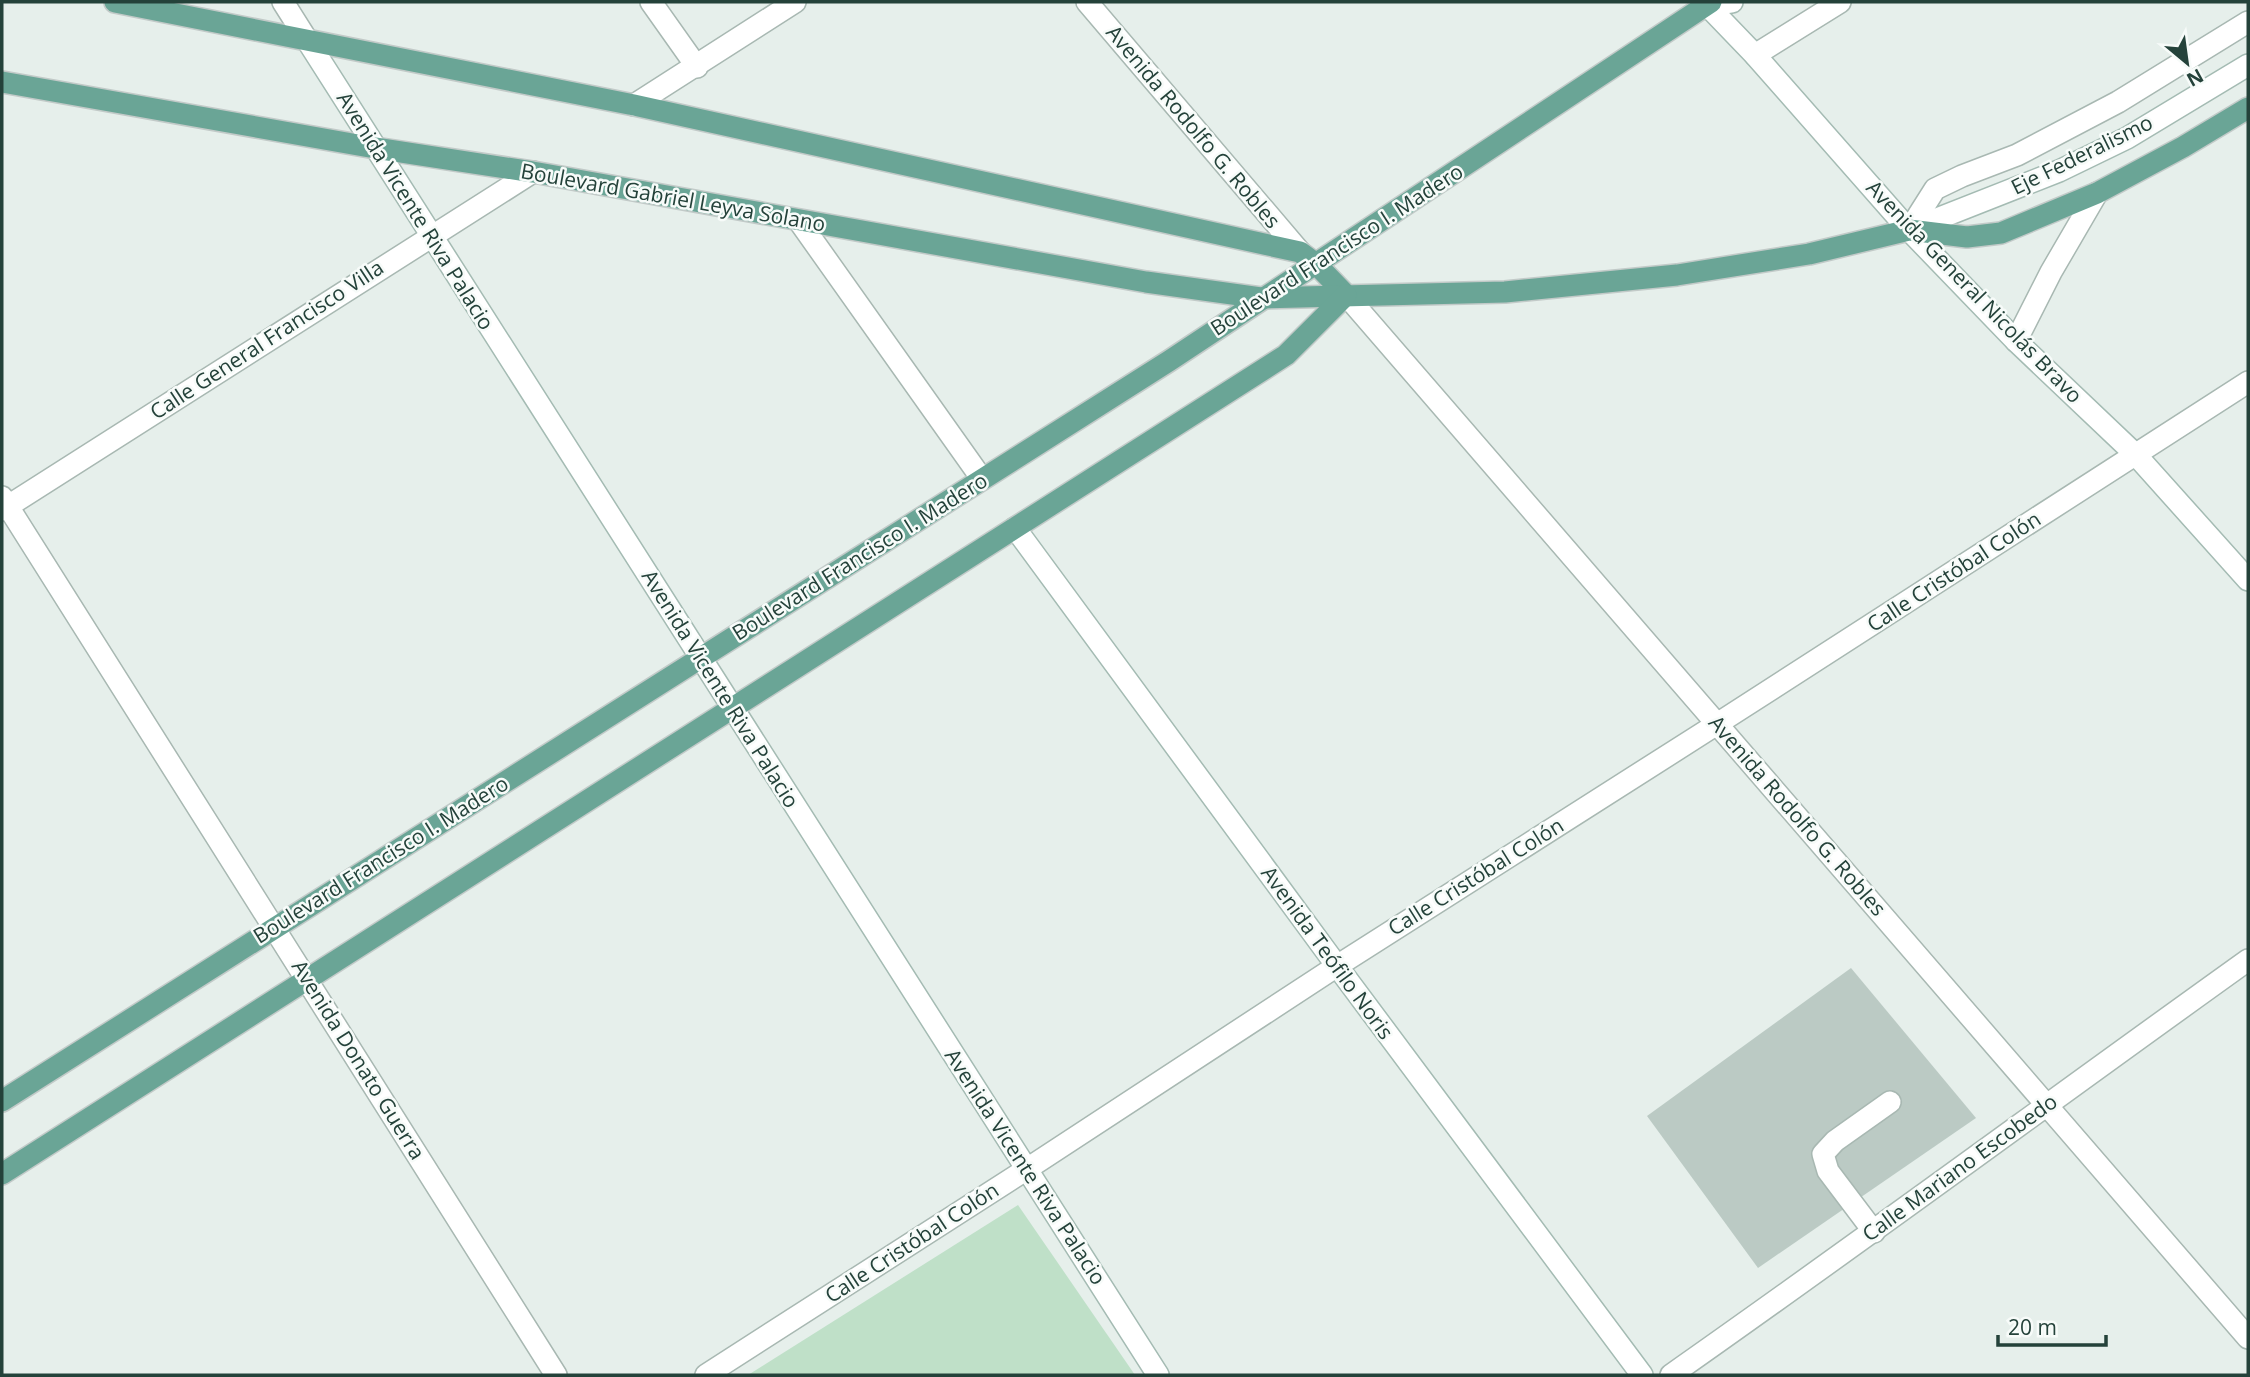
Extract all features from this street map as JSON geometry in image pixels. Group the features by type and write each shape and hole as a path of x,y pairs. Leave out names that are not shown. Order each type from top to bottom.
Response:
{"main road":[{"path":"115,2 634,105 1308,258 1346,295"},
{"name":"Boulevard Francisco I. Madero","path":"2,1101 1169,361 1261,298 1308,258 1707,3"},
{"name":"Boulevard Gabriel Leyva Solano","path":"2,82 375,148 533,172 1146,282 1261,298 1505,292 1678,275 1809,254 1909,230 1967,237 2001,233 2098,193 2183,148 2248,108"},
{"name":"Boulevard Francisco I. Madero","path":"2,1174 1286,355 1346,295"}],"street":[{"name":"Avenida Vicente Riva Palacio","path":"283,2 1158,1375"},
{"path":"651,2 697,66"},
{"path":"634,105 795,2"},
{"name":"Avenida Rodolfo G. Robles","path":"1087,2 1308,258"},
{"path":"1707,3 1732,2"},
{"path":"1755,55 1840,2"},
{"name":"Avenida General Nicolás Bravo","path":"1707,3 1909,230 2016,341 2136,455 2248,580"},
{"path":"1909,230 1935,190 1962,176 2017,155 2118,102 2248,22"},
{"name":"Eje Federalismo","path":"1909,230 2059,171 2127,138 2248,65"},
{"name":"Calle General Francisco Villa","path":"4,504 533,172"},
{"path":"2016,341 2057,261 2098,193"},
{"path":"799,221 982,479"},
{"name":"Avenida Rodolfo G. Robles","path":"1346,295 2248,1338"},
{"name":"Calle Cristóbal Colón","path":"706,1375 1027,1170 1337,966 2248,382"},
{"name":"Avenida Donato Guerra","path":"4,504 556,1375"},
{"name":"Avenida Teófilo Noris","path":"1015,528 1642,1375"},
{"name":"Calle Mariano Escobedo","path":"1671,1375 1874,1232 2046,1104 2248,960"},
{"path":"1874,1232 1828,1171 1823,1154 1835,1141 1890,1102"}],"green space":[{"path":"1018,1205 1135,1375 748,1375"}],"building":[{"path":"1851,968 1976,1118 1758,1268 1647,1116"}]}
